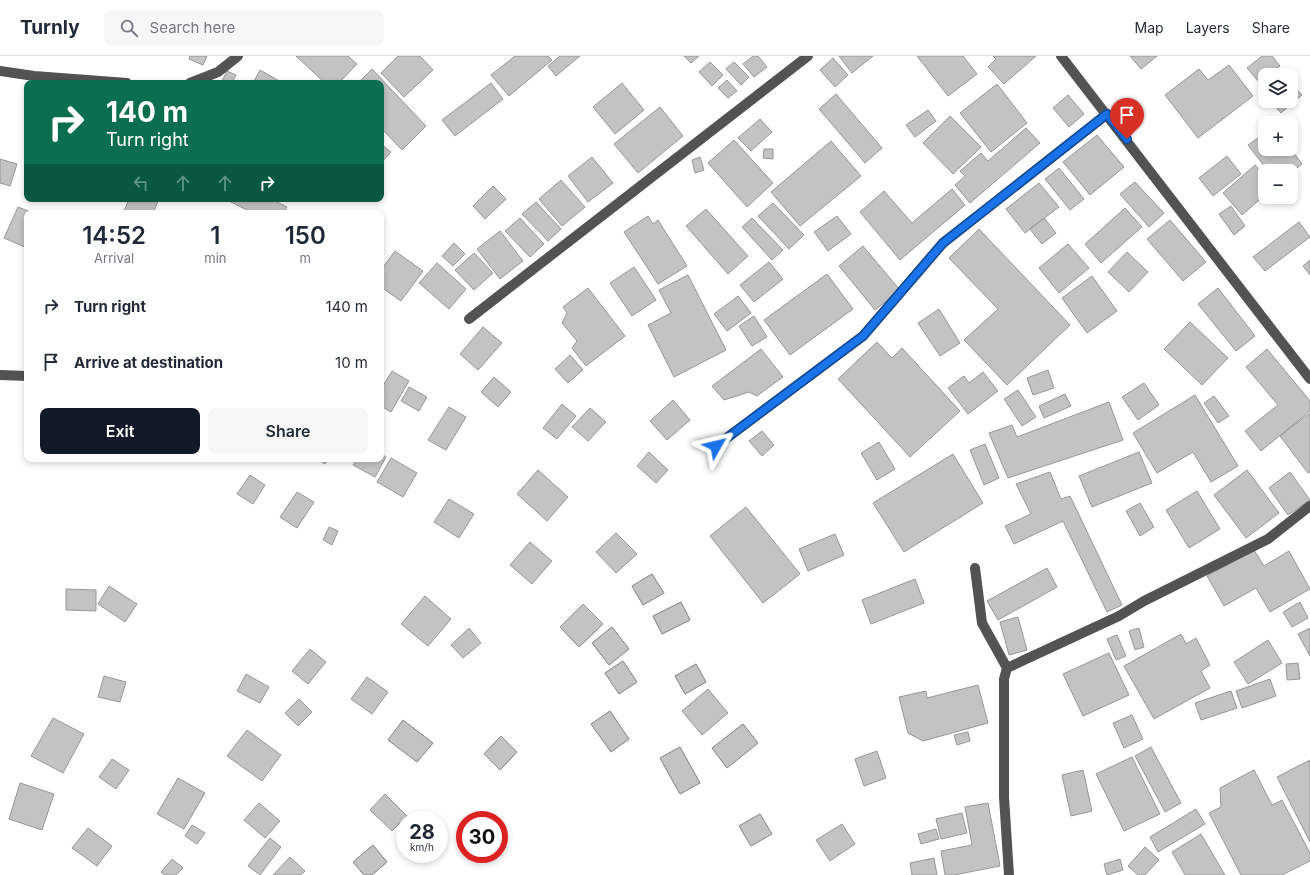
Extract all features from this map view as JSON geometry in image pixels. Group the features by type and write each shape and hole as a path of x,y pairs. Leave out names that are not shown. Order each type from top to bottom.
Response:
{"street":[{"path":"198,80 218,72 238,56"},
{"path":"469,319 808,56"},
{"path":"1061,56 1310,379"},
{"path":"0,71 34,76 87,80"},
{"path":"716,446 863,336 943,243 1107,114"},
{"path":"0,375 24,376"},
{"path":"1007,668 1119,616 1144,601 1268,539 1310,506"},
{"path":"975,568 982,623 1007,668 1004,679 1004,797 1009,875"}],"building":[{"path":"190,56 207,56 203,65 189,59"},
{"path":"296,56 348,56 357,64 342,80 322,80"},
{"path":"398,56 420,56 433,70 404,97 381,73"},
{"path":"515,56 548,56 552,60 509,96 491,75"},
{"path":"560,56 580,56 556,76 548,66"},
{"path":"684,56 699,56 691,63"},
{"path":"753,56 758,56 767,67 754,77 743,64"},
{"path":"839,56 873,56 852,73"},
{"path":"917,56 963,56 977,74 948,96"},
{"path":"993,56 1036,56 1004,84 988,67 996,59"},
{"path":"1130,56 1157,56 1141,69"},
{"path":"1262,56 1272,56 1280,66 1277,68 1258,68 1258,81 1247,68"},
{"path":"833,58 848,75 835,87 820,70"},
{"path":"710,62 723,75 712,86 699,72"},
{"path":"734,62 749,77 741,85 726,69"},
{"path":"1229,65 1253,96 1198,138 1165,95 1199,69 1208,80"},
{"path":"372,69 382,80 361,80"},
{"path":"260,70 278,80 255,80"},
{"path":"227,71 236,75 234,80 222,80"},
{"path":"727,80 737,91 728,98 718,88"},
{"path":"384,82 426,126 402,150 384,131"},
{"path":"491,83 503,99 455,136 442,120"},
{"path":"622,83 644,110 615,134 593,107"},
{"path":"997,84 1027,123 991,152 960,113"},
{"path":"1298,91 1302,95 1298,98"},
{"path":"836,94 882,148 865,163 819,109"},
{"path":"1068,95 1084,114 1069,127 1053,108"},
{"path":"660,107 683,136 638,173 614,144"},
{"path":"1276,108 1287,108 1281,113"},
{"path":"928,110 936,121 915,137 906,125"},
{"path":"950,116 981,147 953,174 923,143"},
{"path":"760,119 772,132 751,151 738,138"},
{"path":"1026,128 1040,143 970,203 955,185 965,176 960,171 981,153 988,161"},
{"path":"1097,135 1124,167 1090,195 1063,162"},
{"path":"1258,138 1258,156 1296,156 1302,164 1298,167 1298,164 1263,164 1248,145"},
{"path":"734,140 773,183 747,207 708,163"},
{"path":"831,141 861,176 800,226 771,192"},
{"path":"384,146 391,152 384,160"},
{"path":"764,149 773,149 773,159 763,158"},
{"path":"1227,156 1241,174 1213,196 1199,178"},
{"path":"592,157 613,183 588,202 568,176"},
{"path":"700,157 704,170 695,173 692,160"},
{"path":"0,159 17,164 10,186 0,183"},
{"path":"1255,165 1258,169 1258,201 1242,215 1223,193"},
{"path":"1059,168 1084,199 1070,210 1045,179"},
{"path":"561,180 585,207 562,226 539,199"},
{"path":"1135,182 1164,213 1149,227 1120,194"},
{"path":"1039,183 1059,207 1025,233 1006,209"},
{"path":"493,186 506,199 485,219 473,206"},
{"path":"952,189 965,205 900,260 860,212 884,191 912,223"},
{"path":"128,202 158,202 154,210 124,210"},
{"path":"231,202 277,202 287,207 286,210 247,210"},
{"path":"536,202 561,229 548,241 522,214"},
{"path":"773,203 804,235 789,249 758,216"},
{"path":"1231,206 1245,226 1234,235 1219,214"},
{"path":"18,207 26,210 24,210 24,247 4,238"},
{"path":"1125,208 1142,227 1101,263 1085,244"},
{"path":"706,209 748,256 728,274 686,226"},
{"path":"648,216 653,224 658,220 687,266 658,284 624,232"},
{"path":"837,216 851,234 828,251 814,232"},
{"path":"520,218 544,244 530,257 505,231"},
{"path":"752,218 783,250 772,260 742,227"},
{"path":"1044,218 1056,233 1042,244 1030,229"},
{"path":"1170,220 1206,262 1183,281 1147,239"},
{"path":"1299,222 1310,237 1265,271 1253,257"},
{"path":"979,229 1070,325 1007,385 964,340 998,309 949,258"},
{"path":"500,231 523,261 500,279 477,249"},
{"path":"454,243 465,254 453,266 442,256"},
{"path":"1068,244 1089,268 1059,293 1039,268"},
{"path":"863,246 900,290 875,310 839,266"},
{"path":"395,251 423,271 401,301 384,289 384,266"},
{"path":"1127,252 1148,272 1129,292 1108,272"},
{"path":"474,253 493,273 474,290 455,270"},
{"path":"1310,260 1310,275 1303,266"},
{"path":"769,262 783,279 754,302 740,285"},
{"path":"437,263 466,289 449,309 419,283"},
{"path":"634,267 656,300 632,316 610,283"},
{"path":"827,274 853,309 790,355 764,320"},
{"path":"688,275 726,350 674,377 648,325 671,313 659,290"},
{"path":"1092,276 1117,311 1087,333 1062,298"},
{"path":"588,288 625,336 586,366 572,348 577,341 562,323 567,313 563,307"},
{"path":"1218,288 1255,336 1236,351 1198,304"},
{"path":"738,296 751,313 727,331 714,314"},
{"path":"939,309 960,343 940,356 918,323"},
{"path":"754,316 767,337 752,346 739,326"},
{"path":"1190,322 1228,358 1202,385 1164,349"},
{"path":"483,327 502,343 478,370 460,354"},
{"path":"877,342 892,358 902,348 960,411 910,457 838,379"},
{"path":"761,349 783,377 757,396 749,392 724,400 712,386"},
{"path":"1267,349 1310,401 1310,411 1261,451 1245,431 1278,405 1246,367"},
{"path":"570,355 583,370 568,383 555,369"},
{"path":"1048,370 1054,388 1033,395 1027,378"},
{"path":"392,371 409,381 391,412 384,408 384,384"},
{"path":"983,372 998,391 968,414 948,388 964,376 969,383"},
{"path":"494,377 511,392 498,407 481,392"},
{"path":"1144,383 1159,405 1138,420 1122,397"},
{"path":"409,387 427,397 419,411 401,401"},
{"path":"1018,390 1036,417 1022,426 1004,399"},
{"path":"1065,394 1071,406 1044,418 1039,406"},
{"path":"1195,395 1238,466 1211,482 1193,452 1157,473 1133,433"},
{"path":"1214,396 1229,416 1218,423 1204,403"},
{"path":"673,400 690,420 667,440 650,421"},
{"path":"1109,402 1123,440 1008,478 989,433 1012,425 1017,437"},
{"path":"562,404 576,416 557,439 543,428"},
{"path":"449,407 466,417 446,450 428,440"},
{"path":"590,408 606,422 588,441 572,427"},
{"path":"1310,413 1310,472 1308,473 1280,436"},
{"path":"762,431 774,445 762,456 749,441"},
{"path":"879,442 895,469 877,480 861,453"},
{"path":"985,444 999,478 984,485 970,450"},
{"path":"649,452 668,470 656,483 637,466"},
{"path":"1139,452 1152,483 1092,507 1079,476"},
{"path":"953,454 983,503 904,552 873,503"},
{"path":"391,458 417,473 403,497 377,482"},
{"path":"355,462 383,462 375,477 353,465"},
{"path":"538,470 568,497 547,521 517,494"},
{"path":"1247,470 1279,513 1246,538 1214,495"},
{"path":"1050,472 1061,499 1070,496 1122,605 1107,612 1063,521 1014,544 1005,526 1031,514 1016,484"},
{"path":"1290,472 1310,500 1288,515 1269,488"},
{"path":"250,475 265,485 253,504 237,494"},
{"path":"1197,491 1220,529 1189,548 1166,510"},
{"path":"297,492 314,502 297,528 280,517"},
{"path":"449,499 474,514 459,538 434,522"},
{"path":"1140,503 1154,527 1140,536 1126,511"},
{"path":"746,507 800,574 763,603 710,536"},
{"path":"329,527 338,531 332,545 323,540"},
{"path":"616,533 637,554 616,573 596,552"},
{"path":"835,534 844,555 808,571 799,549"},
{"path":"530,542 552,561 532,584 510,565"},
{"path":"1254,550 1264,566 1289,551 1310,589 1270,612 1256,588 1224,606 1207,576"},
{"path":"1047,568 1057,587 998,620 987,601"},
{"path":"652,574 664,593 643,605 632,586"},
{"path":"652,574 664,593 643,605 632,586"},
{"path":"915,579 924,603 871,624 862,600"},
{"path":"109,586 137,604 125,622 98,604"},
{"path":"66,589 96,590 96,611 66,610"},
{"path":"425,596 451,619 428,646 401,624"},
{"path":"681,602 690,620 662,634 653,616"},
{"path":"681,602 690,620 662,634 653,616"},
{"path":"1300,602 1308,618 1292,627 1283,612"},
{"path":"583,604 603,624 579,647 560,627"},
{"path":"583,604 603,624 579,647 560,627"},
{"path":"1018,617 1027,650 1009,655 1000,622"},
{"path":"612,627 629,649 609,665 592,643"},
{"path":"612,627 629,649 609,665 592,643"},
{"path":"469,628 481,643 463,658 451,645"},
{"path":"1139,628 1144,647 1135,650 1129,631"},
{"path":"1310,628 1310,656 1298,634"},
{"path":"1181,634 1186,644 1196,638 1210,665 1201,671 1210,688 1154,719 1124,666"},
{"path":"1117,635 1126,656 1116,660 1107,639"},
{"path":"1268,640 1282,663 1248,684 1234,662"},
{"path":"310,649 326,662 308,684 292,671"},
{"path":"1109,653 1129,695 1083,716 1063,674"},
{"path":"623,661 637,682 619,694 605,673"},
{"path":"623,661 637,682 619,694 605,673"},
{"path":"1298,663 1300,679 1287,680 1286,664"},
{"path":"696,664 706,682 685,694 675,676"},
{"path":"696,664 706,682 685,694 675,676"},
{"path":"246,674 269,687 260,703 237,691"},
{"path":"104,676 126,682 120,702 98,697"},
{"path":"367,677 388,692 372,714 351,699"},
{"path":"1270,679 1276,696 1242,708 1236,691"},
{"path":"978,685 988,723 923,741 908,733 899,697 926,691 927,698"},
{"path":"708,689 728,713 702,735 682,711"},
{"path":"1231,691 1237,708 1201,720 1195,703"},
{"path":"299,699 312,712 298,726 285,713"},
{"path":"299,699 312,712 298,726 285,713"},
{"path":"610,711 629,739 611,752 591,724"},
{"path":"610,711 629,739 611,752 591,724"},
{"path":"1132,715 1143,739 1124,748 1113,723"},
{"path":"53,718 84,734 63,773 31,756"},
{"path":"403,720 433,743 417,762 388,740"},
{"path":"403,720 433,743 417,762 388,740"},
{"path":"743,724 758,743 727,768 712,748"},
{"path":"743,724 758,743 727,768 712,748"},
{"path":"247,730 281,755 262,781 227,756"},
{"path":"968,732 970,741 957,745 954,735"},
{"path":"501,736 517,752 500,770 484,754"},
{"path":"501,736 517,752 500,770 484,754"},
{"path":"680,747 700,783 680,794 660,758"},
{"path":"680,747 700,783 680,794 660,758"},
{"path":"1151,747 1181,803 1165,812 1135,756"},
{"path":"877,751 886,778 864,786 855,759"},
{"path":"1132,757 1160,814 1124,831 1096,774"},
{"path":"112,759 129,770 116,789 99,777"},
{"path":"1310,760 1310,842 1277,777"},
{"path":"1083,770 1092,811 1071,816 1062,775"},
{"path":"1254,770 1272,805 1282,800 1310,853 1310,861 1282,875 1241,875 1209,813 1221,807 1220,788"},
{"path":"178,778 205,793 184,829 157,814"},
{"path":"20,783 54,794 42,830 9,819"},
{"path":"385,794 402,811 396,811 396,827 392,831 370,810"},
{"path":"259,803 280,821 265,838 244,820"},
{"path":"988,803 1000,866 954,875 945,875 941,851 972,845 965,807"},
{"path":"1196,809 1205,824 1158,852 1150,837"},
{"path":"962,813 967,833 941,839 936,819"},
{"path":"760,814 772,834 751,846 739,826"},
{"path":"760,814 772,834 751,846 739,826"},
{"path":"842,824 855,844 830,861 816,840"},
{"path":"192,825 205,833 197,844 185,836"},
{"path":"88,828 112,846 97,866 72,848"},
{"path":"936,829 939,839 921,844 918,834"},
{"path":"1201,834 1225,875 1185,875 1172,852"},
{"path":"270,838 281,847 260,875 248,866"},
{"path":"373,845 387,862 372,875 364,875 353,862"},
{"path":"373,845 387,862 372,875 364,875 353,862"},
{"path":"1145,847 1159,860 1145,875 1138,875 1128,866"},
{"path":"290,857 305,871 301,875 273,875"},
{"path":"934,858 937,875 912,875 910,863"},
{"path":"172,859 183,868 176,875 164,875 161,872"},
{"path":"1120,859 1123,870 1107,875 1104,864"}],"route":[{"path":"716,446 863,336 943,243 1107,114 1127,139"}]}
